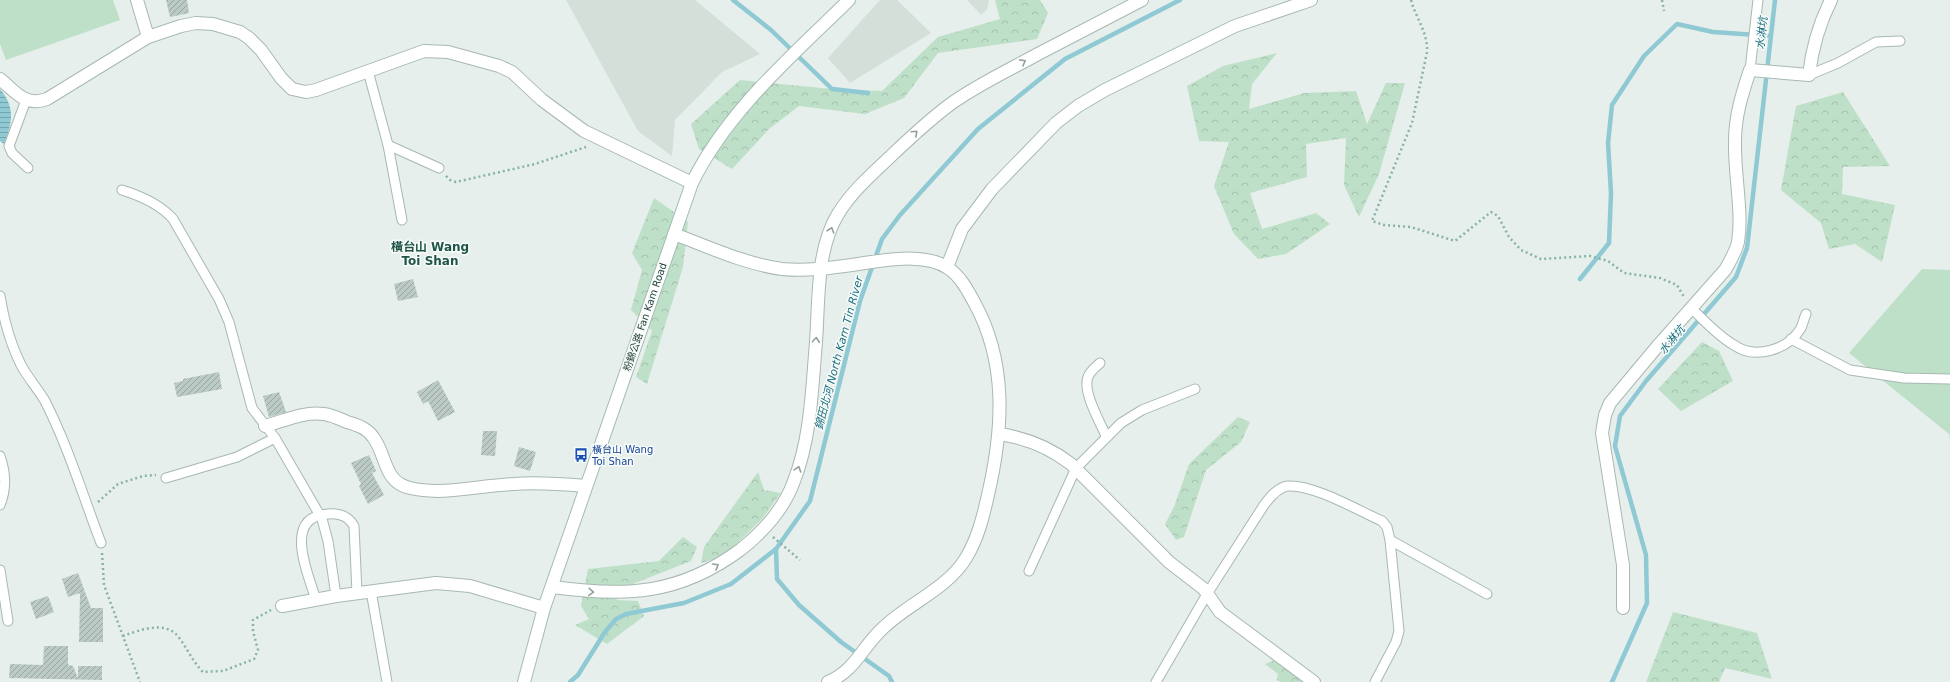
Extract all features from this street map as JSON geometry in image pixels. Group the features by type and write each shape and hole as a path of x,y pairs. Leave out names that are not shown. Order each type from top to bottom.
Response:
{"street":[{"name":"粉錦公路 Fan Kam Road","path":"524,682 544,608 553,587 586,486 692,183 718,139 746,104 849,0"},
{"path":"553,587 610,593 636,592 668,586 702,574 725,561 765,528 794,483 802,458 809,412 822,268 829,234 838,214 864,181 929,120 989,80 1142,0"},
{"path":"947,267 962,229 992,190 1056,123 1078,106 1106,90 1235,26 1310,0"},
{"path":"1623,608 1622,565 1602,433 1605,415 1610,403 1725,270 1738,243 1739,206 1736,180 1736,116 1750,70 1809,75 1812,52 1819,28 1831,0"},
{"path":"138,1 148,37"},
{"path":"0,79 26,100 36,102 47,99 148,37 181,26 196,23 228,27 249,38 261,50 287,85 300,92 316,90 424,51 448,52 499,66 512,72 564,117 601,140 692,183"},
{"path":"674,234 769,267 790,269 822,268 894,260 922,260 947,267 964,284 978,310 988,335 998,372 999,434 996,463 979,532 966,559 940,585 891,621 874,638 857,661 840,677 828,682"},
{"path":"265,426 306,414 326,414 359,426 373,437 390,476 399,483 410,488 449,490 537,483 586,486"},
{"path":"999,434 1019,437 1038,443 1056,452 1076,468 1165,558 1196,582 1220,612 1314,682"},
{"path":"282,606 336,596 436,583 464,586 544,608"}],"lane":[{"path":"1750,70 1754,48 1758,0"},
{"path":"1809,75 1838,63 1876,42 1900,41"},
{"path":"368,72 388,145 402,220"},
{"path":"26,100 9,146 12,153 28,168"},
{"path":"388,145 439,168"},
{"path":"122,190 136,195 165,210 173,219 219,299 234,339 252,408 275,438 324,526 328,541 336,596"},
{"path":"0,296 5,326 13,347 22,366 44,401 101,543"},
{"path":"1692,309 1723,337 1735,346 1749,352 1764,352 1779,348 1791,339 1801,328 1806,314"},
{"path":"1791,339 1850,370 1904,378 1950,379"},
{"path":"1100,362 1088,377 1086,384 1088,394 1106,436"},
{"path":"1029,571 1076,468 1121,422 1142,410 1195,389"},
{"path":"166,478 237,457 275,438"},
{"path":"0,456 5,469 5,491 0,506"},
{"path":"1156,682 1207,594 1264,505 1273,494 1288,486 1298,487 1324,495 1382,521 1387,527 1390,540 1398,632 1396,642 1375,682"},
{"path":"316,600 304,560 301,536 306,522 319,515 344,515 349,518 354,526 357,593"},
{"path":"1390,540 1487,594"},
{"path":"0,570 8,621"},
{"path":"371,591 387,682"}],"path":[{"path":"1411,0 1424,31 1427,41 1427,52 1412,123 1372,221 1384,225 1411,226 1455,241 1491,212 1498,216 1509,237 1521,250 1541,259 1590,256 1608,261 1624,273 1660,278 1677,284 1692,309"},
{"path":"1662,0 1664,11"},
{"path":"439,168 450,180 456,182 542,162 570,153 601,140"},
{"path":"87,507 101,501 118,484 143,476 156,475 166,478"},
{"path":"771,535 800,560"},
{"path":"101,543 104,585 140,682"},
{"path":"123,636 146,628 163,627 179,637 194,663 204,672 223,671 254,659 258,650 253,630 253,620 265,612 282,606"}],"shaded area":[{"path":"566,0 695,0 760,54 722,72 675,120 672,156 638,131"},
{"path":"880,0 897,0 931,33 850,83 828,58"},
{"path":"967,0 989,0 987,10 981,15"}],"green space":[{"path":"0,0 113,0 120,20 6,60 0,44"},
{"path":"995,0 1040,0 1048,13 1037,39 938,53 904,98 865,114 799,106 769,129 732,169 699,149 691,124 740,80 832,89 882,91 938,37 1000,19"},
{"path":"1277,53 1252,84 1249,109 1304,93 1356,91 1367,124 1386,83 1405,83 1379,174 1359,217 1344,185 1346,138 1306,144 1307,177 1250,193 1262,229 1316,213 1330,224 1286,254 1258,259 1234,234 1214,186 1229,142 1199,141 1187,86 1223,66"},
{"path":"1843,92 1890,166 1843,167 1842,194 1895,205 1882,262 1855,244 1829,249 1821,223 1781,190 1796,106"},
{"path":"654,198 688,222 683,267 647,384 636,377 652,331 631,310 642,270 632,253"},
{"path":"1922,269 1950,270 1950,438 1949,434 1849,353"},
{"path":"1702,342 1719,351 1733,381 1681,411 1658,389"},
{"path":"1238,417 1250,422 1241,442 1206,470 1184,537 1176,540 1165,524 1174,507 1189,464"},
{"path":"758,472 764,490 781,493 762,519 724,556 701,563 704,547"},
{"path":"683,537 697,547 691,561 635,583 616,600 638,601 644,616 607,644 575,625 589,619 581,606 588,569 659,561"},
{"path":"1673,612 1757,633 1772,679 1725,668 1719,682 1646,682"},
{"path":"1275,660 1298,670 1302,682 1281,682 1277,680 1278,674 1265,664"}],"water":[{"path":"0,89 8,103 11,116 9,129 4,144 0,141"}],"building":[{"path":"166,0 187,0 189,13 170,17"},
{"path":"413,279 418,297 398,301 394,284"},
{"path":"219,372 222,389 177,397 174,383 183,381 183,379"},
{"path":"438,380 455,412 438,421 428,401 423,404 417,392"},
{"path":"279,392 286,412 269,417 263,396"},
{"path":"483,431 497,431 495,456 481,455"},
{"path":"519,447 536,452 530,471 514,466"},
{"path":"369,455 376,471 372,473 384,495 368,504 359,486 361,484 351,463"},
{"path":"78,573 91,608 103,608 103,642 79,642 80,593 68,597 62,579"},
{"path":"48,596 54,612 36,619 30,602"},
{"path":"44,646 68,646 68,665 73,666 78,678 78,666 102,666 102,680 9,678 10,664 43,665"}],"waterway":[{"path":"733,0 771,30 832,89 868,93"},
{"name":"錦田北河 North Kam Tin River","path":"570,682 578,675 605,632 616,619 626,614 684,603 731,584 776,549 810,501 860,301 882,239 900,215 978,129 1065,59 1180,0"},
{"name":"水淋坑","path":"1612,682 1647,603 1646,555 1615,446 1620,416 1646,381 1736,277 1747,248 1775,0"},
{"path":"1580,279 1609,243 1611,193 1608,143 1612,105 1644,56 1677,24 1713,32 1771,36"},
{"path":"776,549 777,579 799,605 841,642 889,676 892,682"}],"place":[{"name":"橫台山 Wang Toi Shan","path":"581,455"}],"district":[{"name":"橫台山 Wang Toi Shan","path":"430,254"}]}
